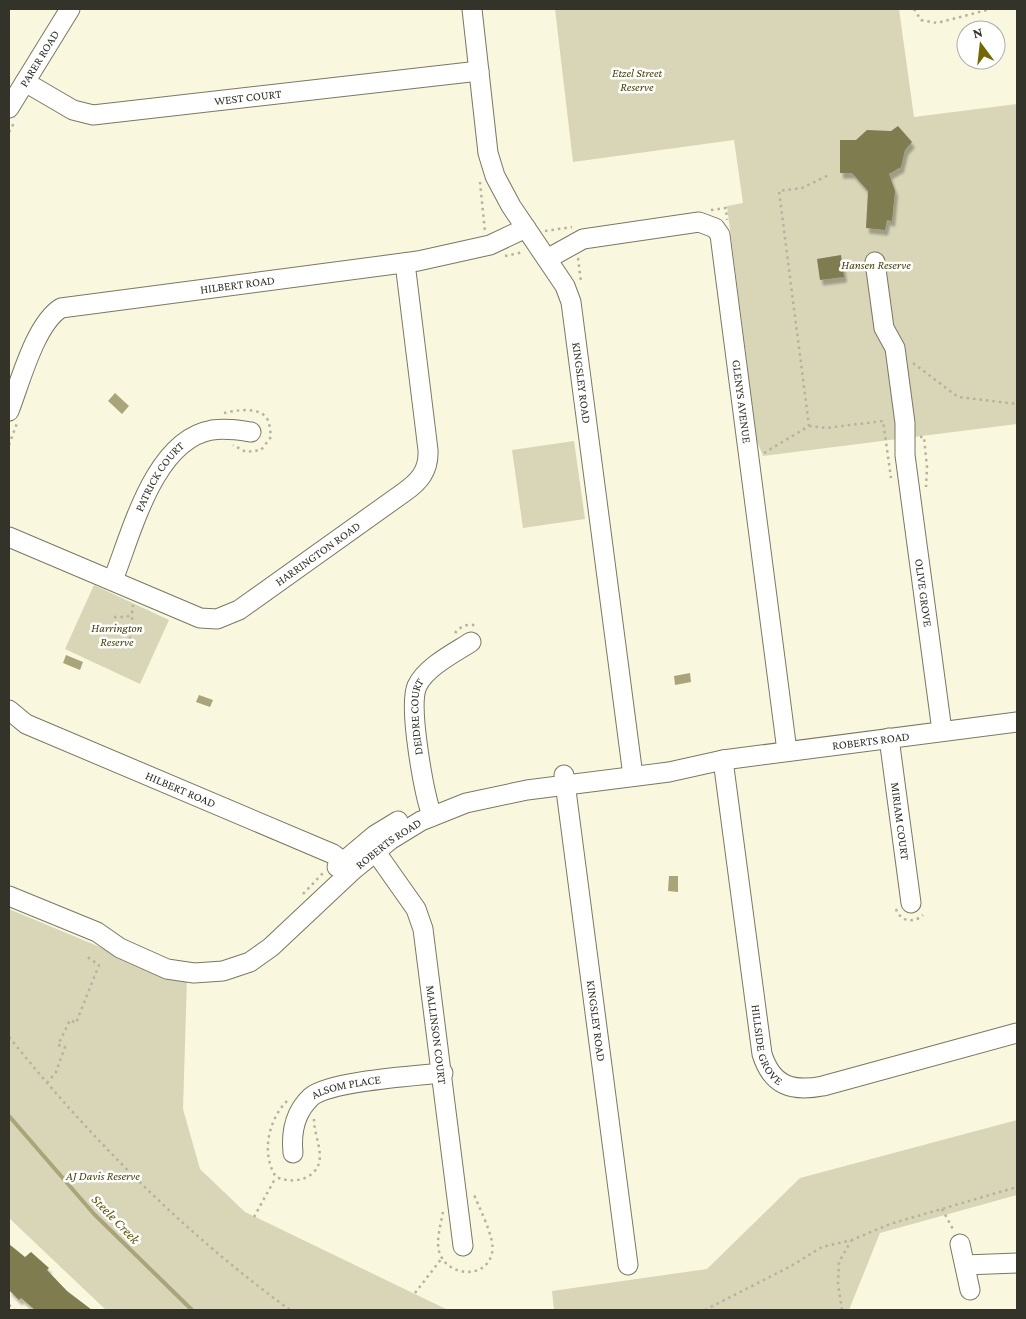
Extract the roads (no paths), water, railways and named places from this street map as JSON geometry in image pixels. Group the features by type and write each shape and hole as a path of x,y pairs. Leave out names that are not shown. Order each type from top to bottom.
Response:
{"street":[{"name":"PARER ROAD","path":"9,108 70,9"},
{"name":"KINGSLEY ROAD","path":"472,9 478,71 492,165 504,194 565,286 571,302 632,771"},
{"name":"WEST COURT","path":"25,82 73,110 93,115 478,71"},
{"name":"GLENYS AVENUE","path":"547,259 583,239 699,222 715,228 720,235 787,751"},
{"name":"HILBERT ROAD","path":"14,415 41,330 50,316 60,308 405,263 490,245 526,228"},
{"name":"OLIVE GROVE","path":"875,262 884,328 895,348 905,422 905,455 942,731"},
{"name":"HARRINGTON ROAD","path":"9,537 200,618 225,617 239,610 417,483 425,472 428,456 405,263"},
{"name":"PATRICK COURT","path":"113,580 152,482 164,462 177,447 194,436 210,430 226,428 251,432"},
{"name":"DEIDRE COURT","path":"430,810 414,711 415,694 420,681 426,674 468,637"},
{"name":"HILBERT ROAD","path":"9,710 26,724 324,850 348,866"},
{"name":"ROBERTS ROAD","path":"9,896 96,932 120,948 167,969 194,974 228,970 250,962 271,948 348,866 372,846 400,834 430,810 565,780 1017,722"},
{"name":"MIRIAM COURT","path":"889,738 910,903"},
{"name":"HILLSIDE GROVE","path":"723,760 762,1054 767,1067 777,1080 797,1089 823,1086 1017,1033"},
{"name":"KINGSLEY ROAD","path":"565,780 628,1265"},
{"name":"MALLINSON COURT","path":"372,846 416,909 423,929 443,1074 463,1246"},
{"name":"ALSOM PLACE","path":"293,1153 293,1130 301,1111 312,1097 345,1085 443,1074"},
{"path":"960,1244 970,1290"},
{"path":"965,1265 1017,1263"}],"waterway":[{"name":"Steele Creek","path":"9,1116 94,1214 192,1310"}],"park label":[{"name":"Etzel Street Reserve","path":"637,80"},
{"name":"Hansen Reserve","path":"876,265"},
{"name":"Harrington Reserve","path":"117,635"},
{"name":"AJ Davis Reserve","path":"103,1176"}]}
